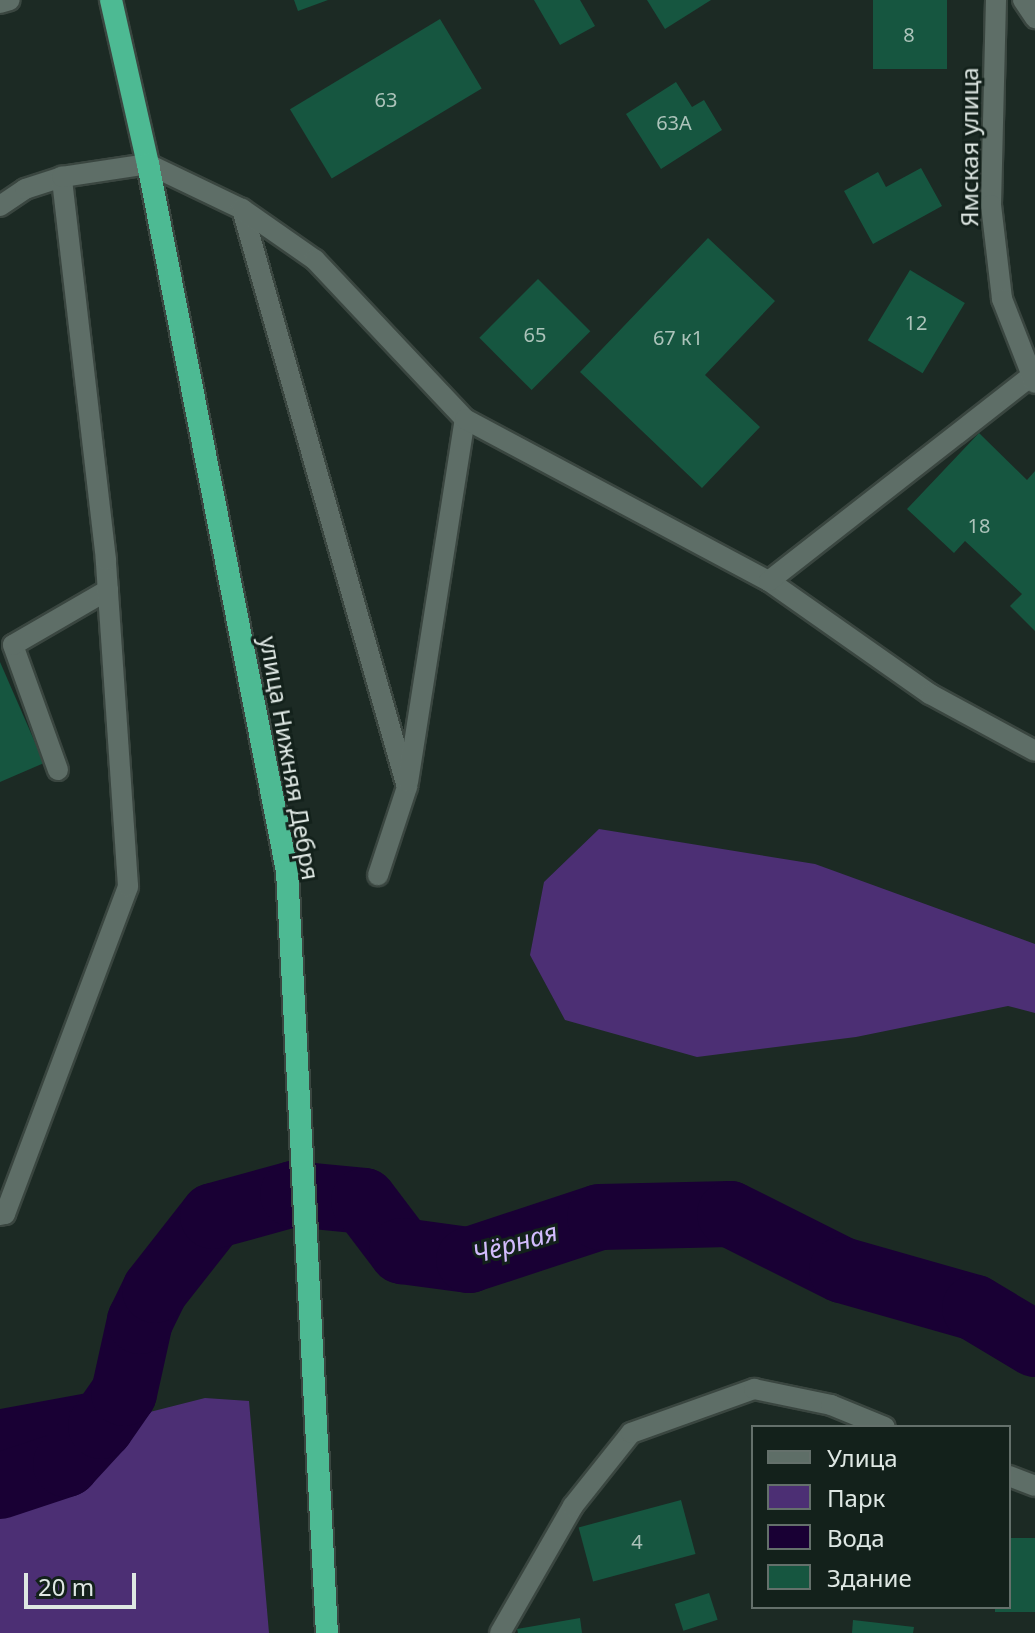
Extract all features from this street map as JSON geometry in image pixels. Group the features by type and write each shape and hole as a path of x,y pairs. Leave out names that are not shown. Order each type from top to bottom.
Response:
{"highway":[{"name":"улица Нижняя Дебря","path":"111,0 148,164 287,871 327,1633"}],"street":[{"path":"0,3 10,0"},
{"name":"Ямская улица","path":"996,0 991,205 1002,299 1032,380"},
{"path":"1023,0 1035,18"},
{"path":"0,206 25,189 62,177 148,164 242,209 315,260 465,419 769,581 930,694 1035,751"},
{"path":"0,1215 5,1214 128,886 108,590 62,177"},
{"path":"242,209 407,787"},
{"path":"769,581 1032,380"},
{"path":"378,875 407,787 465,419"},
{"path":"58,770 13,645 108,590"},
{"path":"500,1633 573,1506 631,1433 754,1389 831,1405 880,1425"},
{"path":"1011,1477 1035,1486"}],"green space":[{"path":"599,829 815,864 1035,944 1035,1013 1008,1006 856,1037 697,1057 565,1020 530,955 544,882"},
{"path":"205,1398 249,1401 269,1633 0,1633 0,1510 63,1480 101,1455 134,1416"}],"water":[{"path":"98,1391 124,1393 134,1416 101,1455 63,1480 0,1509 0,1409"}],"building":[{"path":"294,0 328,0 298,11"},
{"path":"534,0 580,0 595,26 560,45"},
{"path":"647,0 711,0 665,29"},
{"path":"873,0 947,0 947,69 873,69"},
{"path":"440,19 482,88 332,179 290,109"},
{"path":"676,82 692,107 704,100 722,130 661,169 626,114"},
{"path":"921,168 942,206 873,244 844,191 878,172 886,187"},
{"path":"708,238 775,301 705,375 760,427 702,488 580,372"},
{"path":"910,270 965,303 923,373 868,340"},
{"path":"538,279 590,331 532,390 479,338"},
{"path":"979,433 1027,480 1035,471 1035,631 1010,606 1022,594 965,541 954,553 907,509"},
{"path":"0,662 44,763 0,782"},
{"path":"681,1500 695,1554 593,1582 579,1527"},
{"path":"1011,1538 1035,1538 1035,1612 995,1612 995,1609 1011,1609"},
{"path":"709,1593 718,1620 683,1631 675,1604"},
{"path":"580,1618 582,1633 518,1633 517,1629"},
{"path":"853,1620 914,1627 913,1633 852,1633"}],"waterway":[{"name":"Чёрная","path":"0,1486 66,1464 101,1426 124,1393 140,1321 155,1290 213,1216 293,1194 364,1201 402,1251 469,1260 600,1217 730,1214 842,1270 975,1308 1035,1344"}]}
